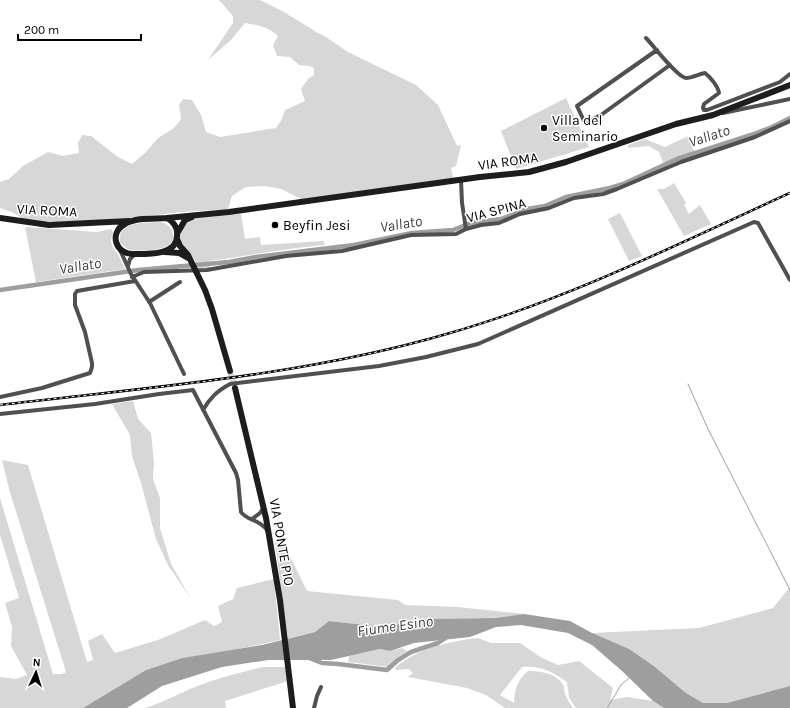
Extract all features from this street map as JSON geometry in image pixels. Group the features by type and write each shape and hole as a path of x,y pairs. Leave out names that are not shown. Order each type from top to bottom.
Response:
{"main road":[{"name":"VIA ROMA","path":"0,218 49,225 93,224 176,218 535,171 566,162 676,124 713,115 790,85"},
{"path":"163,252 174,246 178,232 185,220 197,215"},
{"path":"167,218 174,222 178,232"},
{"path":"130,221 120,226 117,231 116,242 120,249 128,254 163,252 179,253 184,255 190,261"},
{"path":"93,224 108,225 115,228 117,231"},
{"path":"177,239 195,270 212,309 230,371"},
{"name":"VIA PONTE PIO","path":"235,388 264,507 269,534 280,600 293,706"}],"street":[{"path":"646,38 670,65 685,78 706,73 719,90 718,94 704,104 704,110 780,82 790,74"},
{"path":"657,50 577,106 585,123 601,115 670,65"},
{"path":"713,115 790,99"},
{"name":"VIA SPINA","path":"0,397 42,388 90,373 92,363 85,332 75,305 75,294 77,291 133,277 144,272 206,270 286,256 342,251 411,235 456,234 465,227 499,223 520,214 549,208 574,198 596,195 617,189 680,162 755,137 790,121"},
{"path":"461,180 465,227"},
{"path":"203,410 209,400 219,390 230,384 379,366 426,358 478,344 754,222 758,223 790,280"},
{"path":"120,249 133,277 149,302 184,374"},
{"path":"128,267 130,259 135,254"},
{"path":"149,302 180,282"},
{"path":"0,414 95,404 193,390 236,473 241,512 243,515 260,522 269,534"},
{"path":"251,519 260,513 264,507"},
{"path":"251,519 259,516 266,518"},
{"path":"260,522 266,518"},
{"path":"314,708 321,687"}],"shaded area":[{"path":"219,0 260,0 284,12 348,52 416,85 438,105 457,146 461,145 456,166 451,168 453,178 303,200 281,189 265,186 246,187 232,196 228,209 182,212 131,218 56,222 25,220 12,212 0,208 0,182 9,179 23,166 48,152 63,156 79,153 78,143 82,135 91,136 118,157 132,164 146,152 158,138 174,128 181,119 179,105 183,99 192,100 201,115 206,132 220,137 276,128 282,119 285,110 305,101 301,89 308,79 314,75 314,68 299,65 290,57 277,56 273,45 278,36 267,28 245,23 231,40 208,60 233,23 233,16"},
{"path":"566,98 589,147 516,169 501,131"},
{"path":"688,136 696,156 665,168 659,152 649,146 628,148 628,145 645,139 665,147"},
{"path":"674,183 686,203 684,205 689,214 700,205 711,224 684,236 657,189 664,189"},
{"path":"620,213 642,256 629,261 608,219"},
{"path":"241,214 245,239 260,237 261,245 324,241 325,245 209,261 210,268 199,269 191,254 184,247 181,241 180,235 184,226 191,219"},
{"path":"160,222 169,226 172,229 173,234 173,240 164,247 150,250 130,250 120,242 120,235 123,230 134,224"},
{"path":"25,227 97,232 111,229 113,232 111,241 113,248 118,254 125,269 36,282"},
{"path":"133,401 138,419 151,433 154,463 153,479 160,498 160,528 171,564 191,599 168,565 156,539 132,456 130,435 112,404"},
{"path":"2,460 28,465 87,662 93,660 88,641 102,634 115,653 158,640 205,620 214,626 222,622 218,606 233,599 237,588 274,579 280,640 234,650 182,658 146,670 83,708 0,708 0,677 16,679 27,675 11,646 12,627 5,603 19,598 0,535 0,498 53,674 62,674 66,672 9,489"},
{"path":"283,542 307,591 398,600 405,605 458,607 524,614 496,618 426,619 384,627 329,621 315,632 288,638 275,543"},
{"path":"790,587 790,686 727,703 703,703 686,693 655,667 592,633 699,628 773,608"},
{"path":"478,638 491,643 520,643 542,658 558,665 579,661 613,688 610,700 627,697 653,701 664,708 576,708 569,698 567,682 557,675 540,668 522,667 500,695 514,703 517,685 525,674 528,671 542,672 552,675 560,681 573,708 505,708 486,695 467,688 408,677 413,673 409,669 396,670 395,668 403,661 434,647 456,641"},
{"path":"402,648 407,651 398,657 389,667 348,662 349,656 380,649 390,651"},
{"path":"263,667 285,667 288,681 225,701 226,708 145,708 208,682"}],"water":[{"name":"Fiume Esino","path":"524,614 570,621 592,633 629,649 655,667 686,693 703,703 727,703 790,686 790,708 664,708 653,701 592,645 568,633 521,625 496,627 470,637 414,643 390,651 380,649 331,660 268,660 222,667 162,686 127,708 83,708 146,670 182,658 262,645 315,632 329,621 384,627 426,619 496,618"}],"waterway":[{"name":"Vallato","path":"0,290 138,270 229,262 256,257 354,245 412,233 453,230 471,223 501,219 527,209 545,206 566,197 623,184 677,159 754,134 790,118"},
{"path":"688,384 708,429 790,590"},
{"path":"309,658 322,663 387,670 398,660 411,652 438,643 447,637"},
{"path":"607,708 621,685 629,678"}],"tunnel":[{"path":"230,371 235,388"}],"railway":[{"path":"0,405 170,386 283,370 395,348 450,333 537,304 664,251 790,193"}],"place":[{"name":"Villa del Seminario","path":"544,128"},
{"name":"Beyfin Jesi","path":"275,225"}]}
